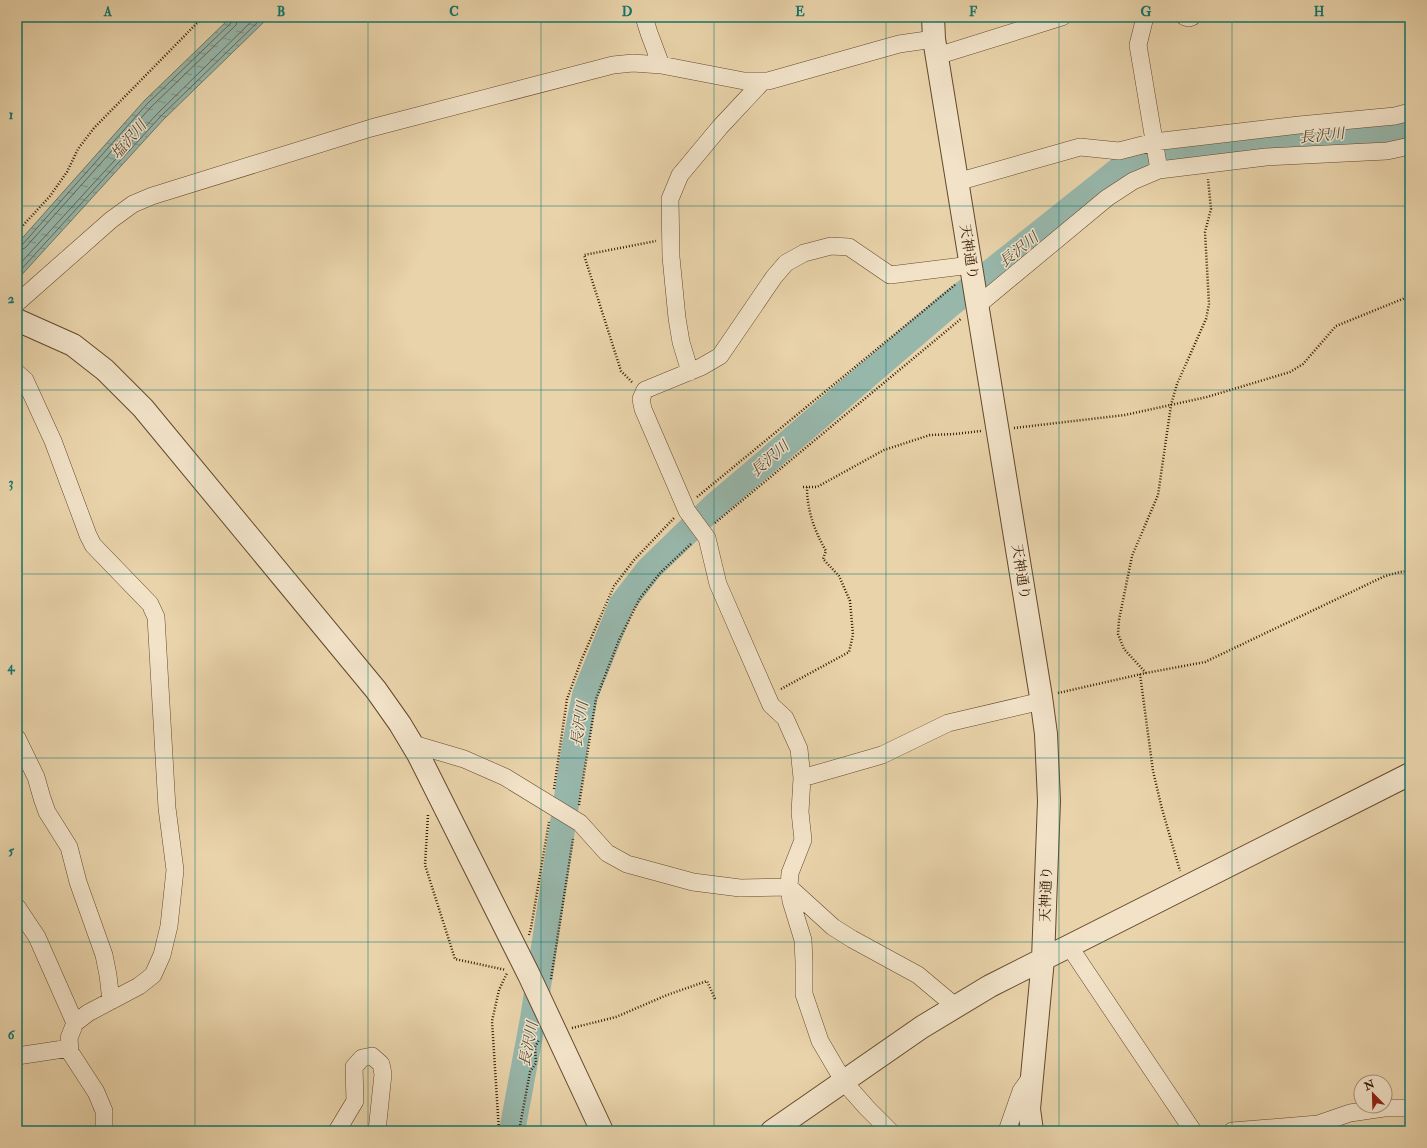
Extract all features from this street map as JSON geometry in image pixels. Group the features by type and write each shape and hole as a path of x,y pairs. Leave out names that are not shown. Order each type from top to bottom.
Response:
{"street":[{"path":"644,17 661,65"},
{"name":"天神通り","path":"933,17 936,47 1042,699 1046,734 1049,801 1043,959 1029,1109 1032,1131"},
{"path":"17,303 111,220 133,204 152,196 371,128 613,65 633,63 661,65 744,82 768,81 899,44 936,47 1062,17"},
{"path":"1145,17 1138,45 1159,170"},
{"path":"1185,17 1192,17"},
{"path":"690,372 681,342 677,318 671,257 670,199 680,175 720,127 763,81"},
{"path":"958,182 1080,147 1119,151 1154,142 1299,124 1395,116 1410,112"},
{"path":"977,304 1107,198 1133,181 1159,170 1266,157 1387,152 1410,146"},
{"path":"890,1131 844,1082 820,1041 804,994 802,940 791,901 790,887 790,873 803,840 800,812 802,778 798,749 785,718 771,705 718,584 707,538 686,509 643,409 641,399 645,390 690,372 720,356 774,277 786,263 804,253 831,246 848,247 890,275 972,270"},
{"path":"17,320 73,345 105,370 143,408 376,690 413,744 437,790 525,967 602,1131"},
{"path":"17,373 25,380 53,440 93,545 150,604 156,617 167,808 175,870 169,926 162,955 153,975 139,986 88,1013 75,1023 69,1038 70,1052 96,1092 104,1111 104,1131"},
{"path":"802,778 882,755 948,723 1042,699"},
{"path":"17,738 36,777 47,812 69,847 78,882 104,955 111,1001"},
{"path":"413,744 464,758 505,777 576,820 606,853 627,864 693,882 740,888 790,887 833,927 918,975 955,1006"},
{"path":"772,1131 922,1027 990,986 1410,774"},
{"path":"17,907 37,937 75,1023"},
{"path":"1069,946 1193,1131"},
{"path":"17,1056 70,1048"},
{"path":"337,1131 355,1101 354,1066 362,1058 372,1056 381,1064 382,1074 377,1131"},
{"path":"1007,1131 1021,1091 1032,1076"},
{"path":"1232,1131 1318,1124 1350,1113 1384,1108 1410,1108"}],"path":[{"path":"17,232 50,196 67,172 78,149 94,128 203,17"},
{"path":"1146,673 1124,649 1118,634 1118,620 1132,556 1158,495 1171,405 1177,384 1206,319 1209,304 1205,232 1211,209 1207,164"},
{"path":"644,394 621,371 584,255 671,238"},
{"path":"525,967 554,806 566,699 614,586 634,560 686,509 972,270"},
{"path":"803,487 817,487 884,450 930,435 998,430 1125,415 1207,397 1290,372 1304,364 1336,326 1410,296"},
{"path":"519,1131 530,1072 536,1063 535,1047 550,1020 551,978 596,699 619,640 640,598 661,572 702,532 977,304"},
{"path":"767,696 849,652 853,635 850,601 839,576 823,558 826,551 812,521 807,498 807,487"},
{"path":"1042,699 1140,674 1205,662 1385,576 1410,571"},
{"path":"1140,674 1153,771 1162,809 1185,887"},
{"path":"437,790 428,813 425,865 455,959 508,971 499,990 492,1021 499,1131"},
{"path":"550,1020 616,1017 667,995 707,981 715,999"}],"water":[{"name":"塩沢川","path":"231,17 269,17 163,120 17,280 17,244 144,101"}],"waterway":[{"name":"長沢川","path":"512,1131 533,1019 575,745 585,695 622,604 649,569 712,508 948,306 1129,162 1174,151 1410,127"}]}
